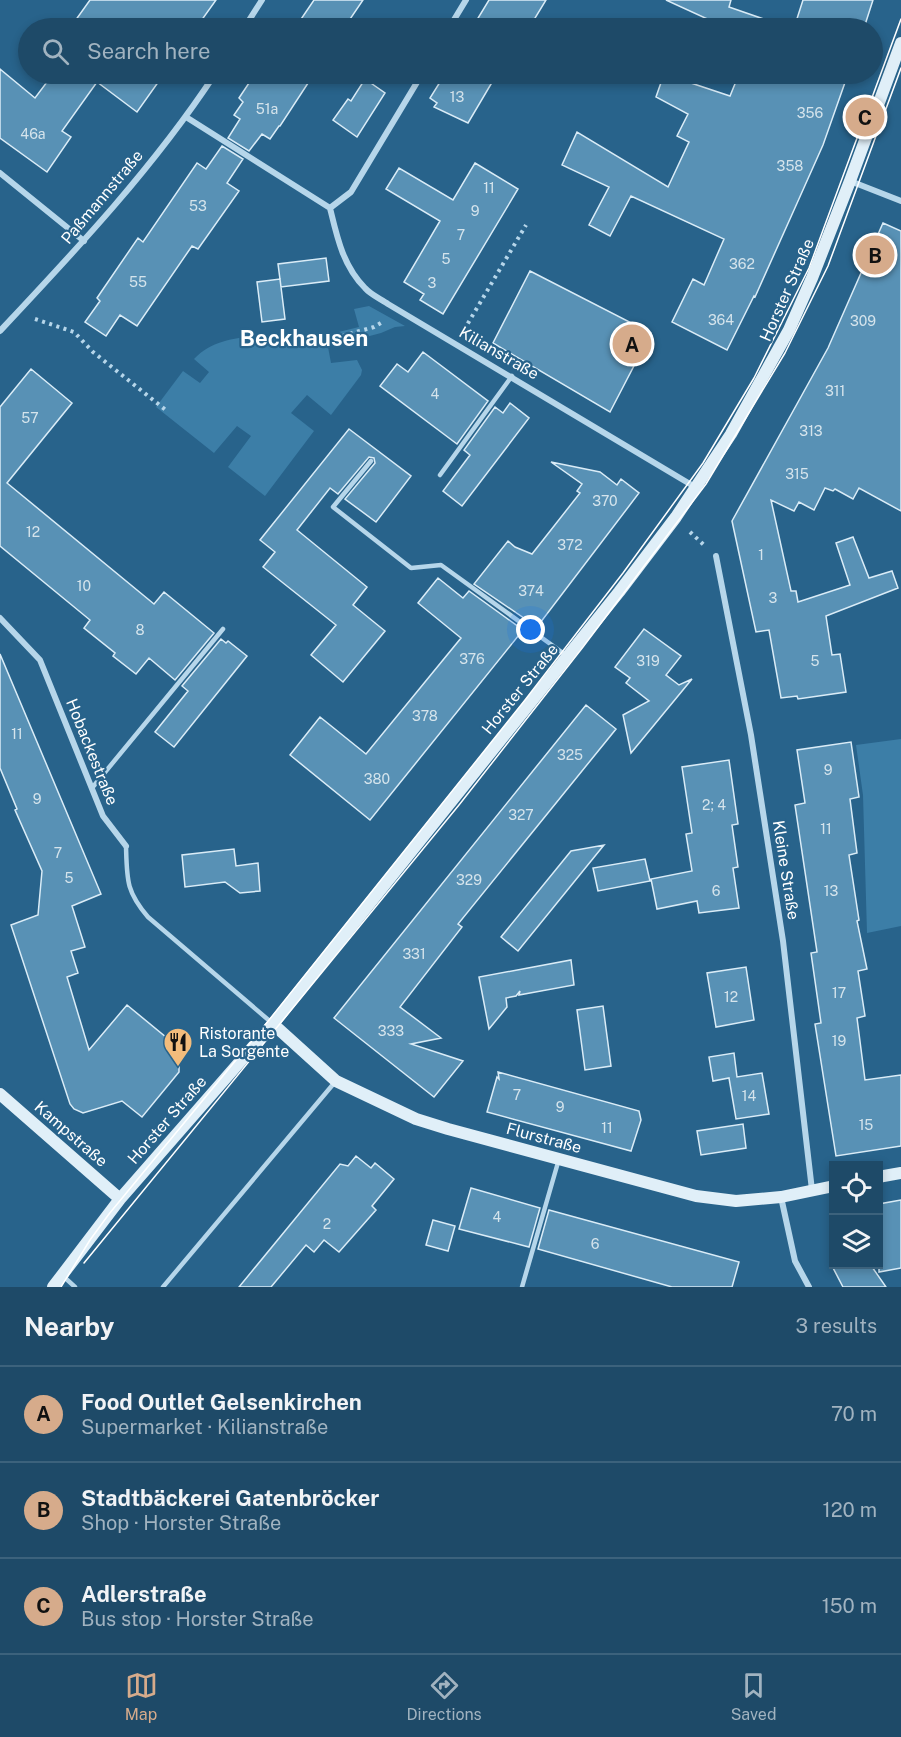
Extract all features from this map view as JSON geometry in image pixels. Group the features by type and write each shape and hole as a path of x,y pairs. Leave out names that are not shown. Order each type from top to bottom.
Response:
{"main road":[{"name":"Horster Straße","path":"53,1287 120,1199 273,1024 676,517 731,434 789,330 850,181 901,43"},
{"name":"Flurstraße","path":"273,1024 336,1080 416,1119 696,1196 736,1201 781,1197 829,1187"},
{"name":"Kampstraße","path":"0,1094 120,1199"},
{"path":"883,1176 901,1173"}],"street":[{"path":"250,18 262,0"},
{"path":"455,18 466,0"},
{"name":"Paßmannstraße","path":"0,331 84,241 186,117 208,84"},
{"path":"186,117 330,208 351,192 416,84"},
{"path":"0,173 84,241"},
{"path":"850,181 901,201"},
{"name":"Kilianstraße","path":"330,208 336,236 346,263 366,289 400,312 512,376 696,487"},
{"name":"Kleine Straße","path":"716,556 750,735 783,941 812,1190"},
{"name":"Hobackestraße","path":"0,618 40,660 103,816 126,846"},
{"path":"781,1197 795,1261 809,1287"}],"lane":[{"path":"440,475 512,376"},
{"path":"371,461 333,507 411,568 441,566 567,657"},
{"path":"92,788 223,629"},
{"name":"Hobackestraße","path":"126,846 127,883 135,902 148,917 273,1024"},
{"path":"163,1287 336,1080"},
{"path":"522,1287 559,1159"},
{"path":"63,1276 75,1287"}],"path":[{"path":"456,344 526,225"},
{"path":"321,342 374,327 400,312"},
{"path":"17,313 75,332 93,352 167,411"},
{"path":"676,517 716,556"}],"shaded area":[{"path":"369,306 405,326 328,347 331,363 357,360 362,370 361,375 331,415 307,395 291,413 314,431 265,496 228,467 251,436 237,426 214,453 156,407 183,371 200,383 209,372 194,359 213,345 247,337 282,334 284,342 314,338 359,327 354,309"},
{"path":"901,739 901,926 867,933 863,795 856,745"}],"building":[{"path":"90,0 216,0 203,18 77,18"},
{"path":"314,0 363,0 351,18 302,18"},
{"path":"489,0 546,0 535,18 478,18"},
{"path":"666,0 731,0 729,7 761,18 705,18"},
{"path":"803,0 873,0 867,18 797,18"},
{"path":"0,69 35,98 46,84 96,84 62,131 71,137 47,172 0,138"},
{"path":"100,84 157,84 137,112"},
{"path":"248,84 307,84 270,139 262,134 249,151 228,138 240,119 234,115 243,102 239,98"},
{"path":"362,84 372,84 385,93 357,137 333,120 348,99 351,101"},
{"path":"439,84 491,84 468,123 434,107 437,103 430,98"},
{"path":"661,84 694,84 730,96 735,84 844,84 823,145 755,297 727,350 672,322 693,279 704,285 724,239 631,196 610,236 589,225 609,187 562,165 577,132 668,187 689,142 677,136 688,114 656,97"},
{"path":"222,146 243,159 227,183 239,191 198,249 192,246 137,326 120,315 106,336 85,322 100,301 97,298 138,238 143,242 197,163 206,169"},
{"path":"475,163 518,189 443,314 420,300 424,294 404,282 440,221 386,189 399,168 453,200"},
{"path":"883,223 901,231 901,511 859,488 853,499 835,489 833,491 825,488 814,510 799,502 794,511 771,500 791,591 796,591 798,602 850,585 836,543 853,537 869,578 892,571 898,588 826,616 832,655 840,654 846,692 798,699 797,696 781,698 769,630 756,632 732,521 828,348"},
{"path":"326,258 329,281 281,287 278,264"},
{"path":"530,271 651,333 610,412 493,343"},
{"path":"280,279 285,319 262,322 257,282"},
{"path":"423,352 488,401 457,444 380,386 397,364 408,372"},
{"path":"31,369 72,403 7,483 154,604 164,592 214,633 175,680 149,658 136,674 113,656 115,653 84,628 90,620 0,546 0,407"},
{"path":"510,403 529,418 462,506 443,491 470,455 464,450 495,407 503,413"},
{"path":"349,429 411,476 376,522 345,499 375,463 374,458 369,457 338,494 330,488 297,530 367,587 353,605 385,631 343,682 311,655 336,625 263,567 275,552 260,540"},
{"path":"551,462 600,472 617,485 621,479 639,493 537,627 474,584 508,541 515,547 532,554 580,493 577,491 582,484"},
{"path":"438,578 463,598 469,591 523,630 370,820 290,755 320,717 366,754 461,638 418,603"},
{"path":"644,629 681,656 666,675 679,685 692,679 631,753 623,715 649,701 626,683 630,678 615,667"},
{"path":"221,639 226,643 228,641 247,656 174,747 155,732 188,691 182,686"},
{"path":"0,654 101,894 72,906 85,947 71,951 78,973 67,977 89,1050 127,1005 167,1038 179,1063 179,1072 142,1117 122,1101 83,1113 74,1109 70,1104 11,925 38,915 42,871 15,810 17,809 0,768"},
{"path":"586,705 616,729 458,924 462,927 400,1007 441,1038 411,1044 463,1061 434,1097 334,1018"},
{"path":"851,742 859,797 850,799 857,853 849,855 859,920 857,921 867,969 858,971 865,1016 857,1018 865,1080 901,1075 901,1146 836,1156 815,1024 821,1023 811,953 817,952 795,805 805,803 797,750"},
{"path":"729,760 738,824 732,825 738,867 733,868 739,908 699,913 697,901 657,909 651,879 692,871 686,834 692,833 682,767"},
{"path":"604,845 518,951 501,937 571,851"},
{"path":"234,849 236,866 258,863 260,891 240,893 225,882 185,887 182,855"},
{"path":"645,859 650,881 598,891 593,868"},
{"path":"571,960 574,985 519,995 520,991 516,996 506,998 507,1007 489,1029 479,977"},
{"path":"746,967 754,1020 716,1027 707,973"},
{"path":"603,1006 611,1066 585,1070 577,1010"},
{"path":"734,1053 737,1077 762,1073 769,1114 736,1119 729,1078 713,1081 709,1057"},
{"path":"498,1072 639,1111 641,1120 631,1151 487,1112 497,1077 499,1079"},
{"path":"743,1124 746,1148 701,1155 697,1131"},
{"path":"356,1156 371,1168 375,1163 394,1179 372,1206 376,1210 339,1252 324,1240 314,1252 306,1245 271,1287 239,1287 340,1164 348,1166"},
{"path":"471,1188 540,1208 529,1247 459,1229"},
{"path":"901,1200 901,1268 879,1272 879,1269 883,1269 883,1203"},
{"path":"549,1210 739,1262 732,1287 672,1287 538,1249"},
{"path":"433,1220 455,1226 448,1251 426,1245"},
{"path":"834,1269 873,1269 886,1287 843,1287"}],"tram line":[{"path":"883,68 901,19"},
{"path":"84,1263 459,805 583,647 706,484 785,353 828,266 901,68"},
{"path":"61,1287 109,1214 269,1020 525,700 623,573 703,463 754,378 809,268 877,84"}],"place":[{"name":"Adlerstraße","path":"865,117"},
{"name":"Stadtbäckerei Gatenbröcker","path":"875,255"},
{"name":"Food Outlet Gelsenkirchen","path":"632,344"},
{"name":"Ristorante La Sorgente","path":"178,1068"}],"district":[{"name":"Beckhausen","path":"304,338"}]}
